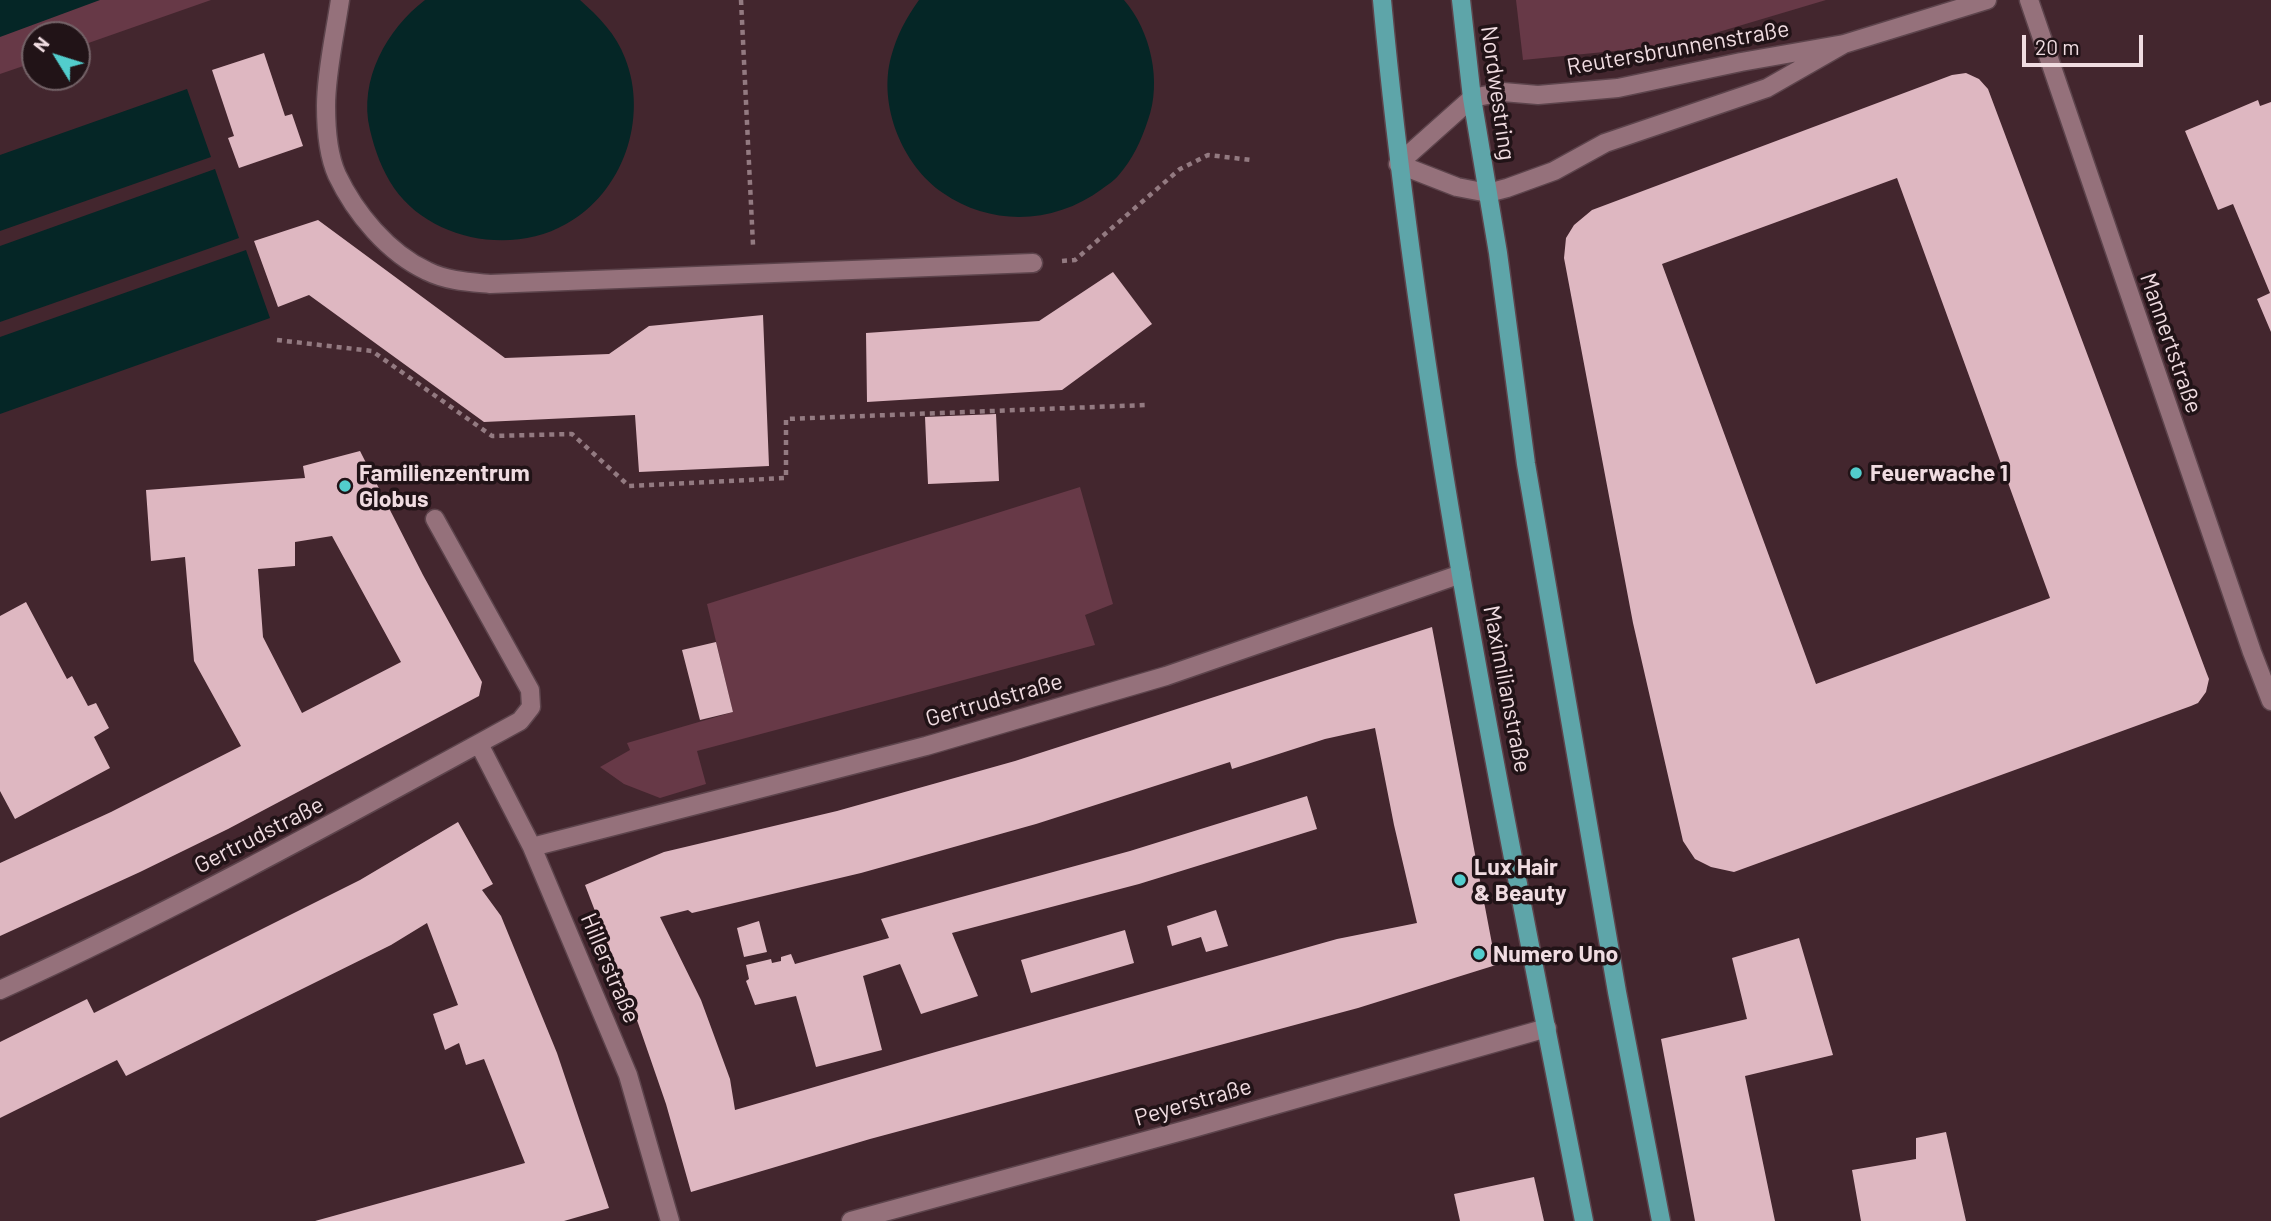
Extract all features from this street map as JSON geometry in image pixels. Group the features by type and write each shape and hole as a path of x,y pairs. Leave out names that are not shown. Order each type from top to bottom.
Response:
{"main road":[{"path":"1382,0 1398,164"},
{"name":"Nordwestring","path":"1461,0 1472,98 1488,192"},
{"name":"Maximilianstraße","path":"1398,164 1413,280 1461,574 1584,1221"},
{"path":"1488,192 1526,464 1617,992 1661,1221"}],"street":[{"path":"340,0 326,105 328,145 336,173 368,222 407,260 429,272 458,281 490,284 1033,263"},
{"name":"Reutersbrunnenstraße","path":"1472,98 1503,92 1538,95 1618,88 1844,44 1987,0"},
{"name":"Mannertstraße","path":"2028,0 2271,701"},
{"name":"Reutersbrunnenstraße","path":"1398,164 1457,187 1488,192 1507,188 1554,171 1590,150 1631,134 1767,88 1844,44"},
{"path":"1398,164 1472,98"},
{"name":"Gertrudstraße","path":"0,990 93,947 312,836 520,721 531,707 530,690 435,519"},
{"name":"Gertrudstraße","path":"532,847 926,746 1166,676 1379,600 1461,574"},
{"name":"Hillerstraße","path":"479,744 532,847 628,1075 670,1221"},
{"name":"Peyerstraße","path":"851,1221 1180,1132 1547,1028"}],"path":[{"path":"741,0 755,274"},
{"path":"1033,263 1075,260 1180,169 1208,155 1251,160"},
{"path":"277,340 372,351 492,436 572,434 629,486 786,478 786,419 1146,404"}],"shaded area":[{"path":"0,0 211,0 91,42 91,21 21,21 21,67 0,74"},
{"path":"1516,0 1826,0 1675,45 1523,60"},
{"path":"1080,487 1113,604 1085,615 1095,645 697,751 706,784 660,798 624,784 600,767 630,750 627,743 733,712 707,604"}],"water":[{"path":"0,0 100,0 43,21 21,21 21,29 0,37"},
{"path":"425,0 580,0 612,34 625,58 632,81 632,129 626,152 603,193 586,210 566,224 545,234 522,239 474,237 450,231 429,220 410,206 394,188 382,167 372,138 367,111 368,93 372,75 388,41 411,12"},
{"path":"919,0 1124,0 1141,26 1147,42 1154,74 1154,90 1148,120 1139,142 1116,178 1084,201 1044,215 1023,217 982,212 962,204 928,181 905,150 891,114 888,95 888,75 893,49 902,27"},
{"path":"187,89 211,157 0,231 0,155"},
{"path":"215,169 239,238 0,322 0,246"},
{"path":"246,250 270,318 0,414 0,337"}],"building":[{"path":"264,53 285,116 292,114 303,146 239,168 228,138 234,136 212,70"},
{"path":"1966,73 1979,79 1988,89 2209,679 2206,692 2198,703 2191,706 1734,872 1711,867 1695,859 1683,841 1633,623 1564,258 1566,238 1574,225 1592,210 1952,75","holes":["1897,178 2050,598 1816,684 1662,264"]},
{"path":"2258,100 2260,106 2271,102 2271,332 2257,299 2270,293 2233,204 2218,210 2185,131"},
{"path":"318,220 505,358 609,354 649,326 763,315 769,466 639,472 635,415 484,422 309,295 278,307 254,241"},
{"path":"1113,272 1152,324 1062,390 867,402 866,333 1039,321"},
{"path":"996,414 999,481 928,484 925,417"},
{"path":"360,451 423,575 482,682 479,696 228,829 0,936 0,863 111,812 241,746 194,661 185,557 151,561 146,490 305,478 303,466","holes":["332,536 401,662 302,713 263,637 258,569 295,566 295,542"]},
{"path":"26,602 67,679 72,676 88,706 96,703 109,728 94,737 110,768 15,819 0,791 0,616"},
{"path":"1432,627 1496,965 1358,1008 870,1139 691,1192 666,1104 585,885 664,852 837,811 1015,761","holes":["1375,728 1417,923 1337,939 735,1110 730,1079 701,1000 660,917 688,910 692,913 861,873 1036,824 1230,762 1232,769 1325,739"]},
{"path":"716,642 733,712 700,720 682,650"},
{"path":"1307,796 1317,829 1139,884 952,933 978,996 921,1014 900,964 863,976 882,1050 816,1067 796,996 755,1005 746,981 749,979 746,965 771,959 772,963 781,961 781,957 791,954 795,964 889,938 881,919 1130,851"},
{"path":"458,822 493,884 482,890 501,916 557,1053 609,1208 564,1221 315,1221 525,1163 484,1059 466,1065 459,1043 445,1050 433,1014 458,1005 427,923 391,945 126,1076 117,1060 0,1118 0,1042 87,999 94,1013 360,880"},
{"path":"1216,910 1228,946 1206,952 1201,937 1172,946 1167,926"},
{"path":"759,921 767,952 744,957 737,928"},
{"path":"1125,930 1134,963 1031,993 1021,960"},
{"path":"1799,938 1833,1055 1745,1076 1775,1221 1695,1221 1661,1039 1747,1019 1732,958"},
{"path":"1946,1132 1966,1221 1861,1221 1852,1170 1916,1159 1916,1138"},
{"path":"1534,1177 1544,1221 1460,1221 1454,1194"}],"place":[{"name":"Feuerwache 1","path":"1856,473"},
{"name":"Familienzentrum Globus","path":"345,486"},
{"name":"Lux Hair & Beauty","path":"1460,880"},
{"name":"Numero Uno","path":"1479,954"}]}
